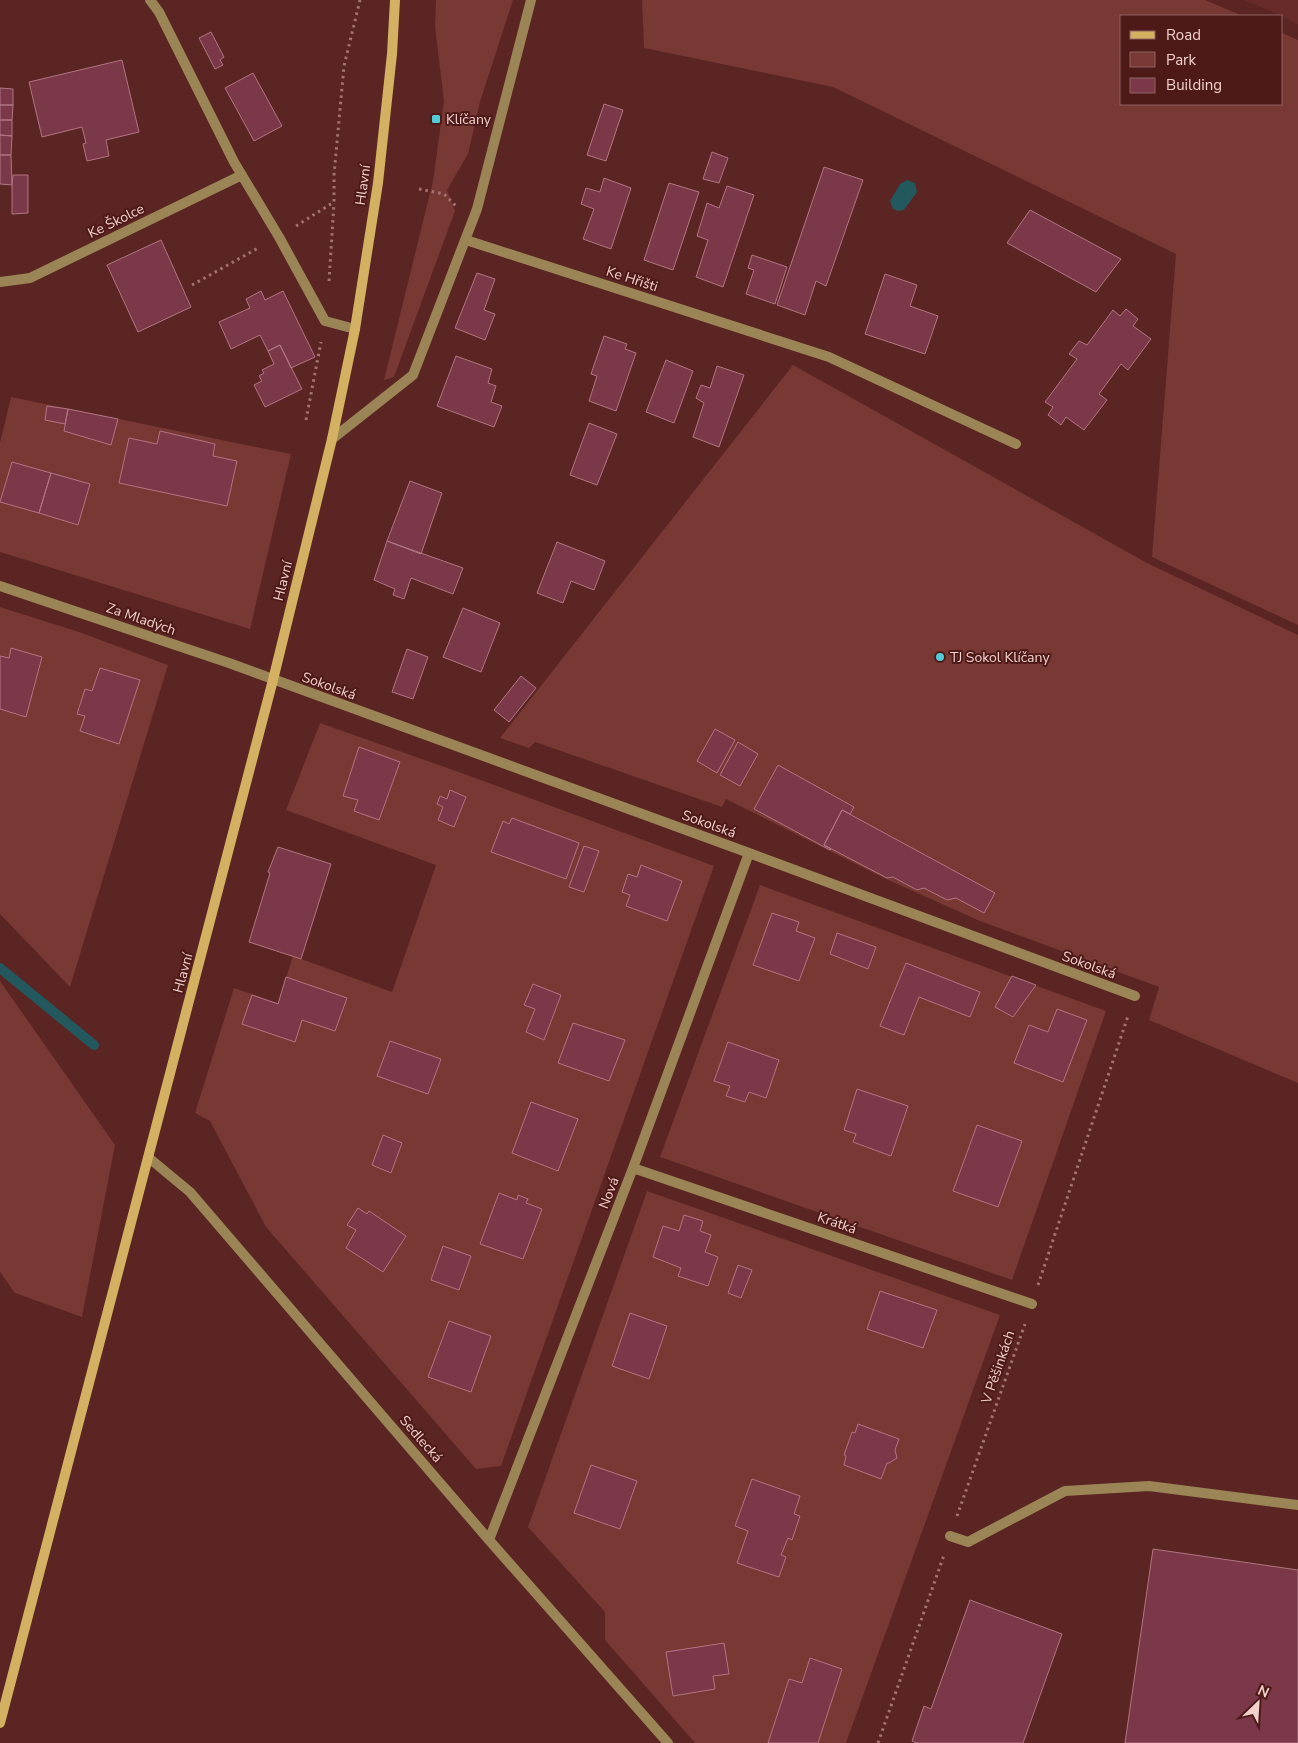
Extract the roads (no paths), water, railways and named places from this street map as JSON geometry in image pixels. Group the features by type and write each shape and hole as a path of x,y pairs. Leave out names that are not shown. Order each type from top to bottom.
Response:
{"main road":[{"name":"Hlavní","path":"0,1723 273,680 332,439 355,329 378,183 392,54 395,0"}],"street":[{"path":"150,0 159,12 242,175 279,237 325,321 355,329"},
{"path":"332,439 413,375 477,209 531,0"},
{"name":"Ke Školce","path":"0,282 30,278 242,175"},
{"name":"Ke Hřišti","path":"466,240 829,357 1016,444"},
{"name":"Za Mladých","path":"0,586 229,663 273,680"},
{"name":"Sokolská","path":"273,680 1135,996"},
{"name":"Nová","path":"489,1540 633,1168 749,853"},
{"name":"Sedlecká","path":"149,1158 190,1192 489,1540 668,1743"},
{"name":"Krátká","path":"633,1168 1032,1304"},
{"path":"950,1536 968,1542 1065,1491 1149,1486 1298,1505"}],"water":[{"path":"907,180 915,183 917,192 904,210 898,211 893,209 890,201 900,184"}],"waterway":[{"path":"0,968 94,1045"}],"place":[{"name":"Klíčany","path":"436,119"},
{"name":"TJ Sokol Klíčany","path":"940,657"}]}
